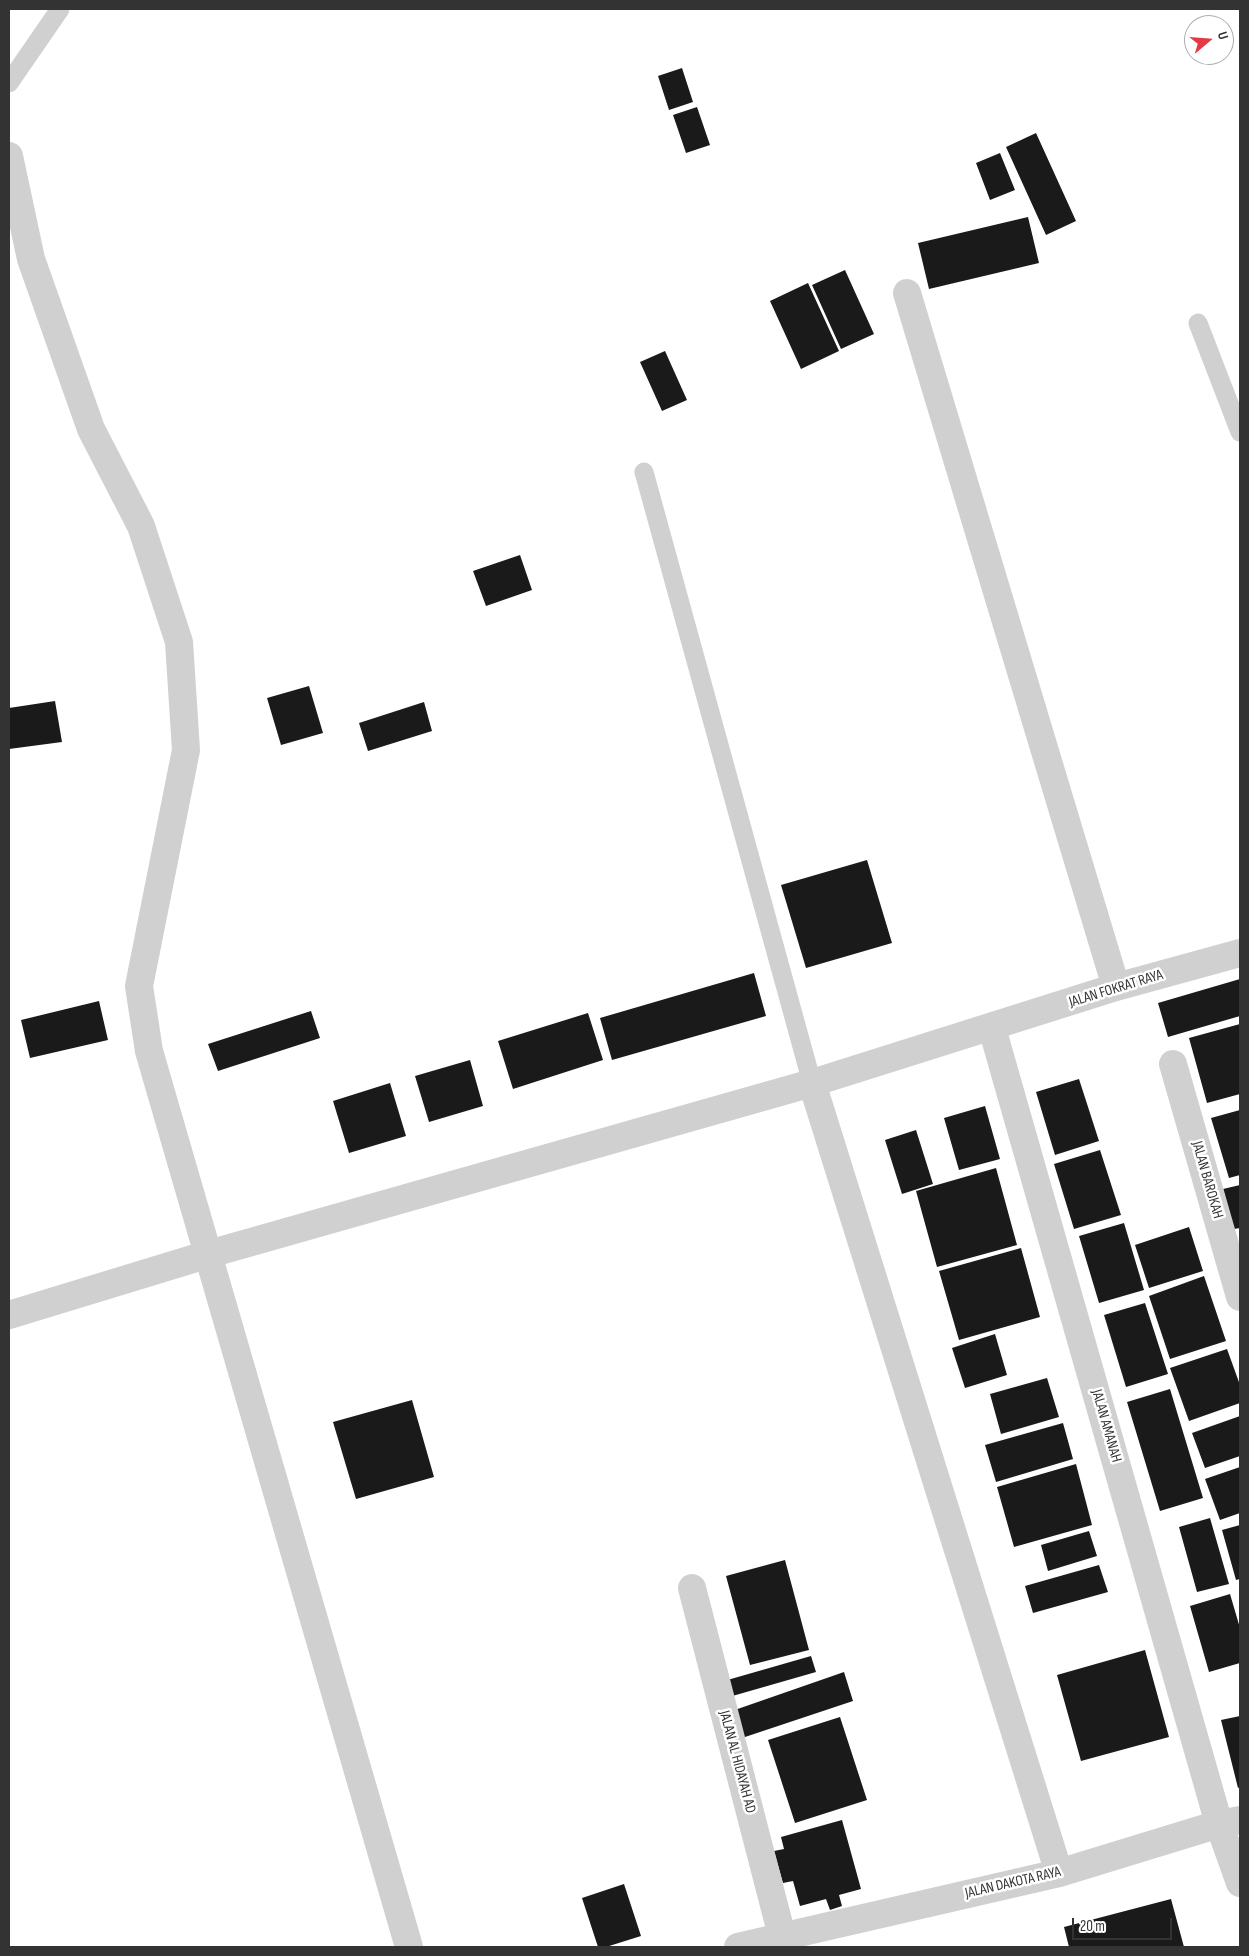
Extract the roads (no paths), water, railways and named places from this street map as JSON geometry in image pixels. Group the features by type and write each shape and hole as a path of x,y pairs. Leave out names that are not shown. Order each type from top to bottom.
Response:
{"street":[{"path":"9,156 20,262 90,429 141,526 178,642 186,750 139,986 149,1051 409,1947"},
{"path":"907,293 1116,988"},
{"name":"JALAN FOKRAT RAYA","path":"9,1316 209,1254 812,1083 1116,988 1240,953"},
{"name":"JALAN AMANAH","path":"992,1028 1230,1822 1240,1883"},
{"name":"JALAN BAROKAH","path":"1174,1064 1240,1297"},
{"path":"812,1083 1059,1873"},
{"name":"JALAN AL HIDAYAH AD","path":"692,1588 782,1936"},
{"name":"JALAN DAKOTA RAYA","path":"738,1947 1059,1873 1230,1822"}],"lane":[{"path":"9,83 60,9"},
{"path":"1198,323 1240,432"},
{"path":"644,472 812,1083"}]}
